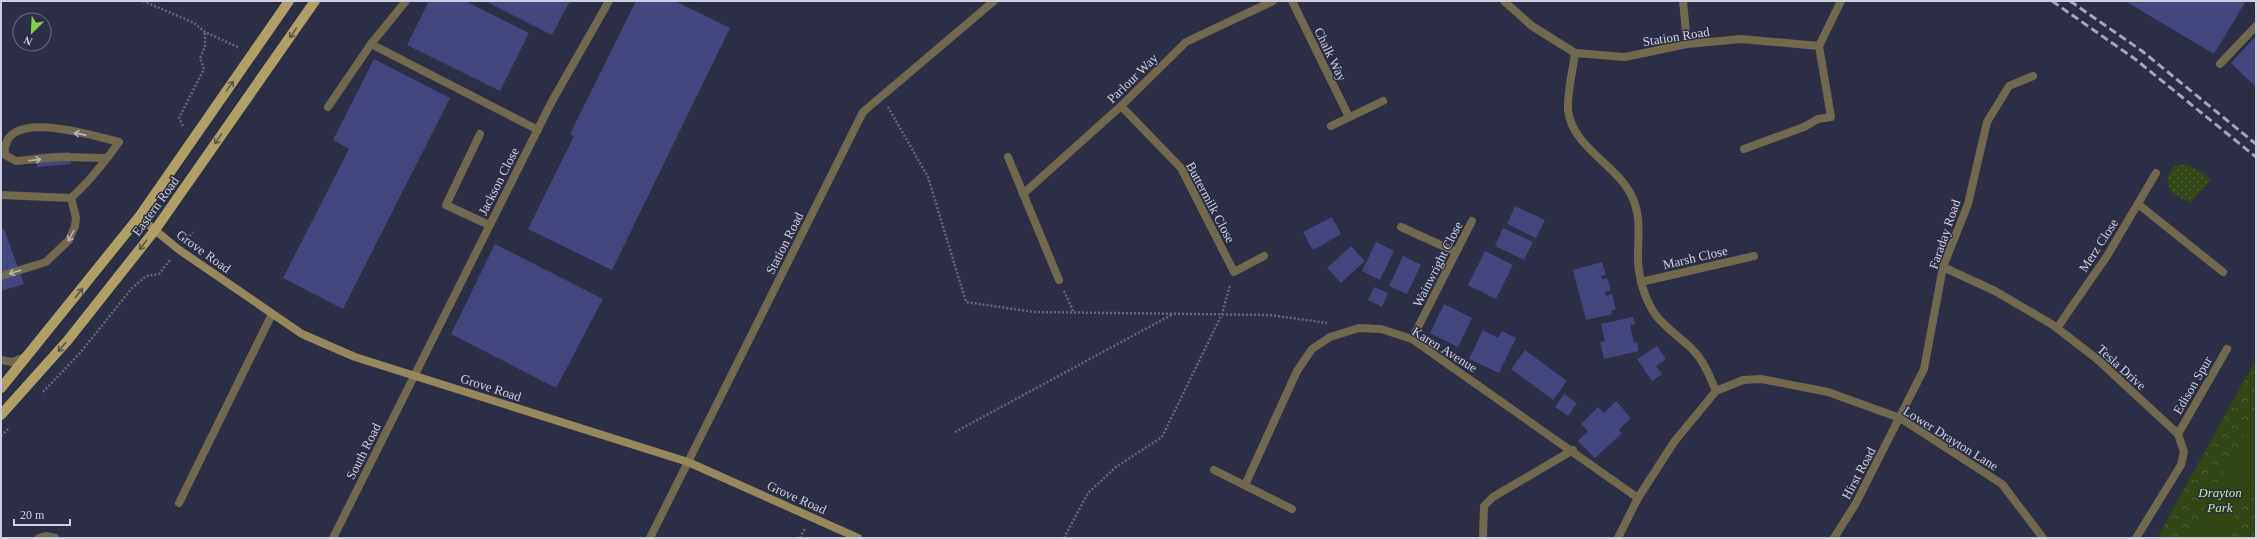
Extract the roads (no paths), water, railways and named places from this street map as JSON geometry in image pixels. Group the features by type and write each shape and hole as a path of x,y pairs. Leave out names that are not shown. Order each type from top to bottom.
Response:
{"main road":[{"name":"Eastern Road","path":"1,388 30,354 139,217 289,1"},
{"name":"Eastern Road","path":"1,413 68,340 155,230 315,1"}],"street":[{"path":"328,107 371,44 406,1"},
{"name":"Jackson Close","path":"415,375 551,103 609,1"},
{"name":"Station Road","path":"650,538 863,112 994,1"},
{"name":"Parlour Way","path":"1024,194 1121,106 1186,42 1273,1"},
{"name":"Chalk Way","path":"1292,1 1349,117"},
{"name":"Station Road","path":"1504,1 1532,26 1575,52 1625,57 1687,44 1741,39 1819,46"},
{"path":"1683,1 1687,44"},
{"path":"1744,149 1804,127 1818,120 1831,117 1819,46 1841,1"},
{"path":"2220,64 2256,26"},
{"path":"371,44 538,130"},
{"path":"1575,52 1568,109 1571,124 1579,137 1620,178 1633,198 1640,221 1638,257 1641,282 1653,312 1693,350 1706,366 1716,391"},
{"name":"Faraday Road","path":"1900,418 1924,369 1943,267 1968,204 1987,122 2009,86 2033,76"},
{"path":"1331,126 1384,101"},
{"name":"Buttermilk Close","path":"1121,106 1181,168 1234,272 1264,256"},
{"path":"1,196 71,198 89,181 107,158 118,142 35,126 16,127 10,130 3,145 5,155 16,161 60,158 107,158"},
{"path":"480,134 446,204 489,226"},
{"path":"1008,156 1059,280"},
{"name":"Merz Close","path":"2057,328 2107,256 2156,173"},
{"path":"1,276 46,262 69,240 75,226 76,218 71,198"},
{"path":"2138,204 2223,272"},
{"name":"Grove Road","path":"139,217 178,249 302,334 355,356 688,462 858,538"},
{"name":"Wainwright Close","path":"1412,339 1472,221"},
{"path":"1401,227 1456,252"},
{"name":"Marsh Close","path":"1641,282 1754,256"},
{"name":"Tesla Drive","path":"1943,267 1995,291 2057,328 2097,359 2178,434"},
{"path":"179,503 272,314"},
{"name":"Karen Avenue","path":"1245,486 1297,371 1312,349 1330,337 1359,328 1381,329 1412,339 1573,450 1638,498"},
{"name":"Edison Spur","path":"2178,434 2227,349"},
{"path":"1,360 16,361 30,354"},
{"name":"South Road","path":"333,538 415,375"},
{"name":"Lower Drayton Lane","path":"1618,538 1638,498 1674,442 1716,391 1743,380 1780,381 1828,392 1900,418 2002,484 2043,538"},
{"name":"Hirst Road","path":"1834,538 1856,504 1900,418"},
{"path":"2136,538 2181,465 2184,452 2178,434"},
{"path":"1483,538 1484,506 1493,497 1573,450"},
{"path":"1214,470 1292,509"},
{"path":"39,538 46,536 55,538"}],"railway":[{"path":"2052,1 2135,59 2256,157"},
{"path":"2070,1 2142,51 2256,144"}],"park label":[{"name":"Drayton Park","path":"2220,500"}]}
